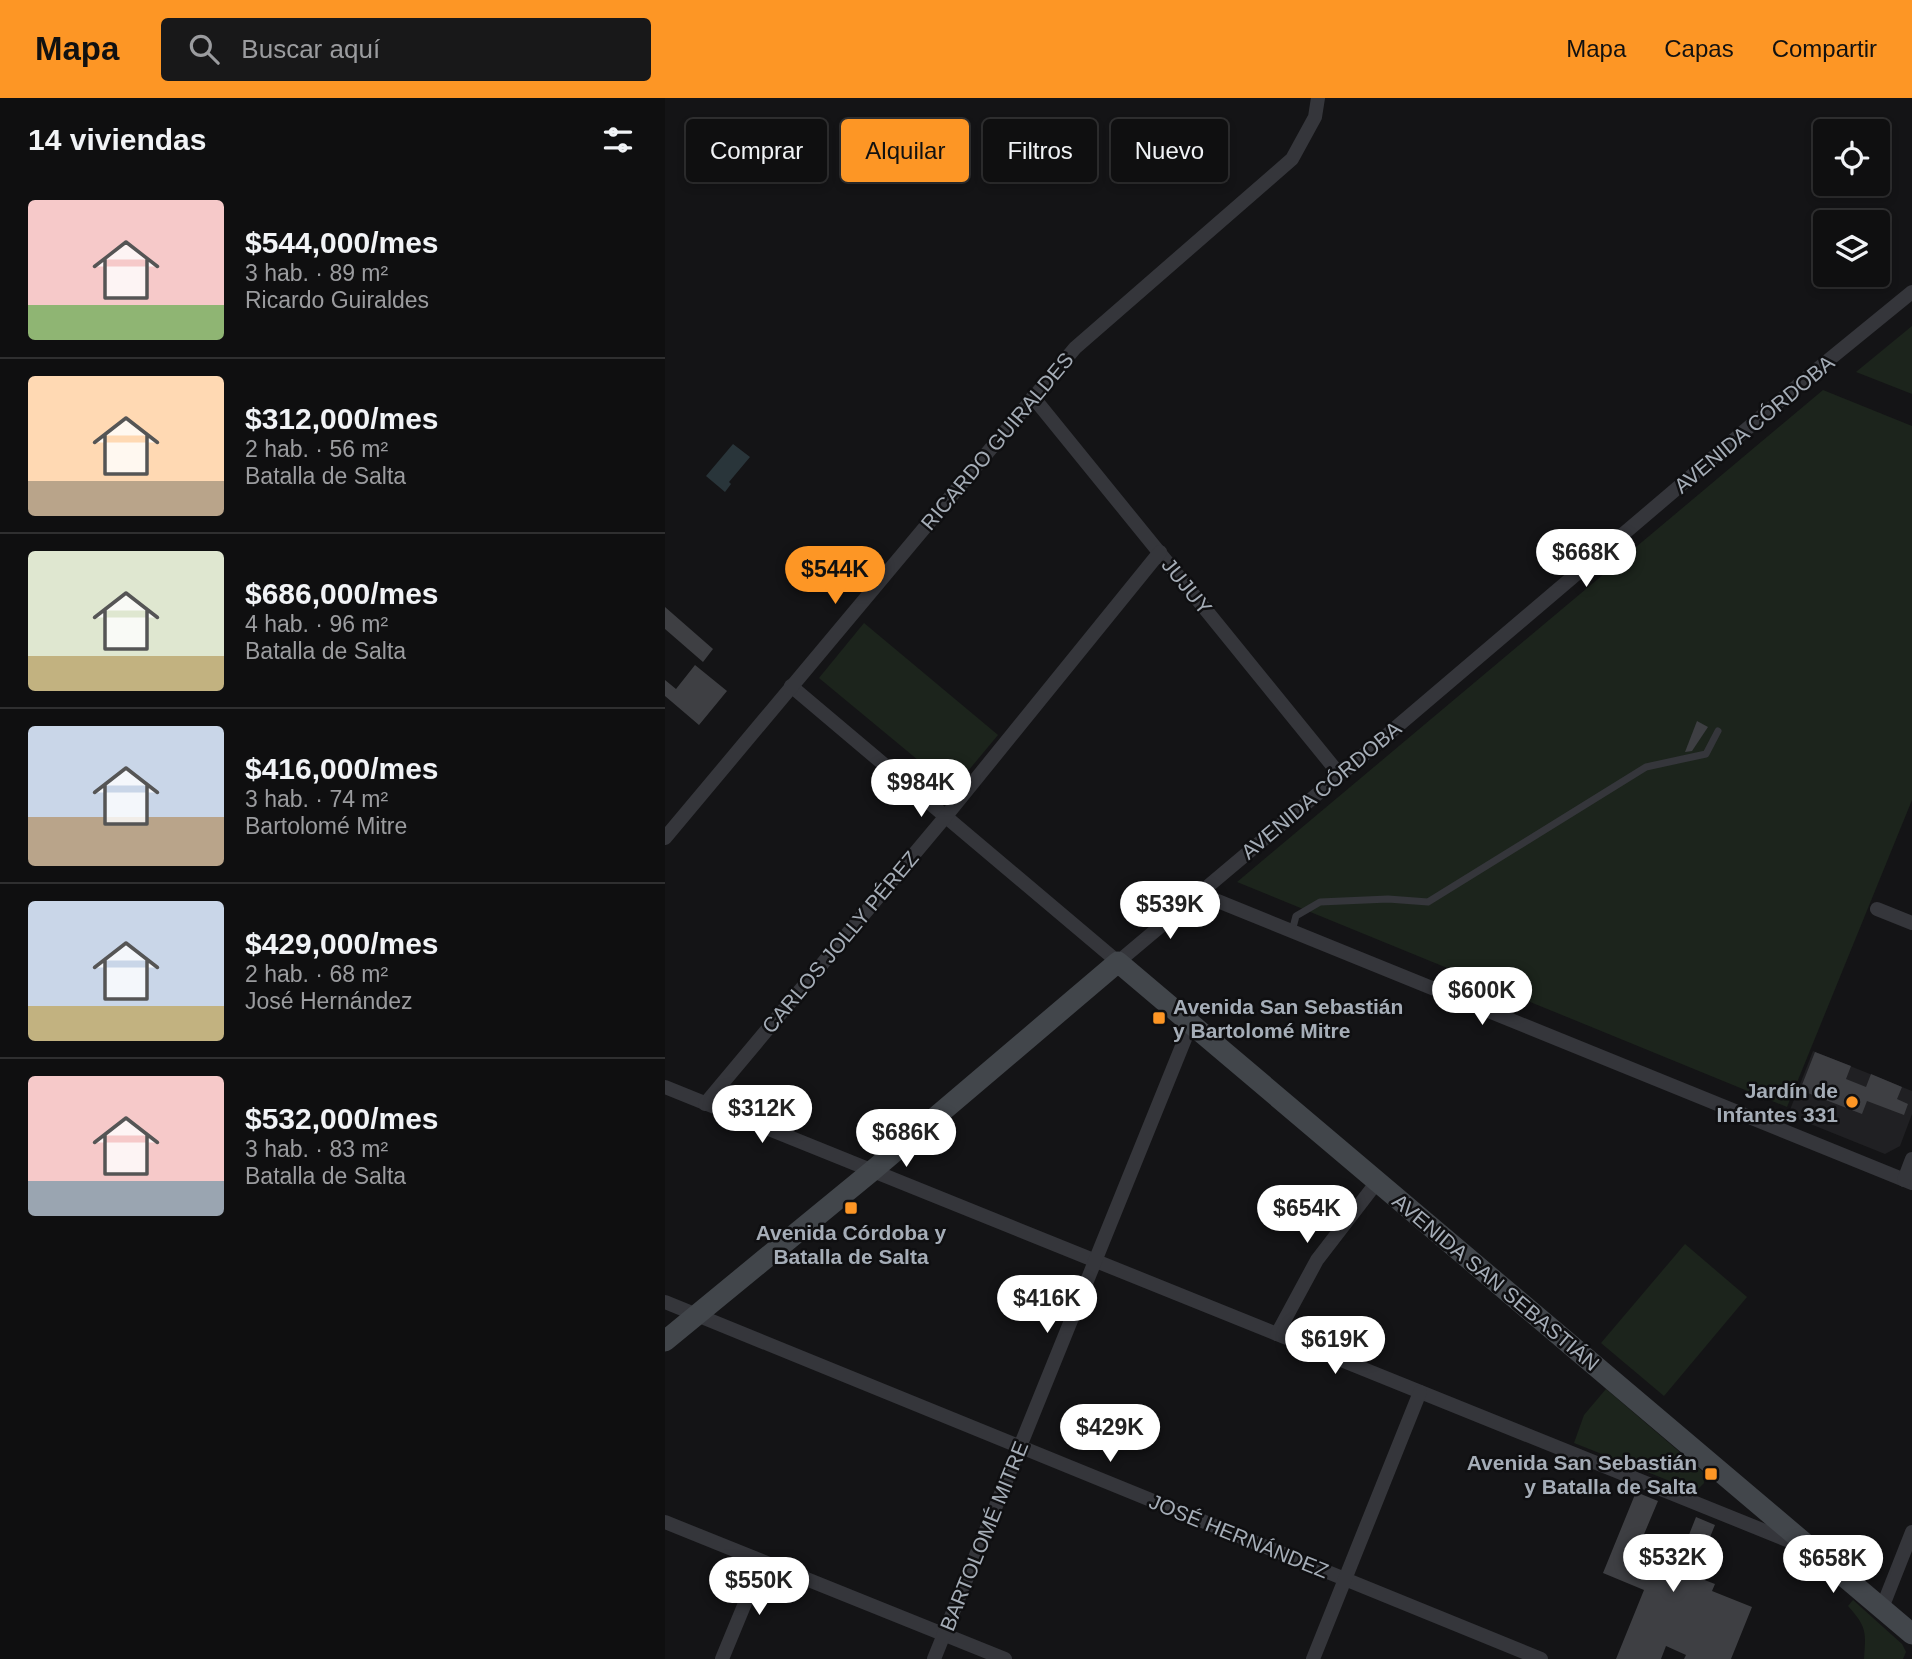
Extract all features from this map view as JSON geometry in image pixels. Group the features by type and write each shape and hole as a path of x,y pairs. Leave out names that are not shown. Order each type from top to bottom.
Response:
{"street":[{"name":"RICARDO GUIRALDES","path":"665,838 1075,348 1292,159 1315,117 1318,98"},
{"name":"AVENIDA CÓRDOBA","path":"665,1342 872,1171 1809,376 1912,292"},
{"name":"JUJUY","path":"1033,397 1341,775"},
{"name":"CARLOS JOLLY PÉREZ","path":"705,1104 946,816 1160,552"},
{"name":"AVENIDA SAN SEBASTIÁN","path":"791,685 1912,1634"},
{"path":"1198,893 1908,1181 1912,1159"},
{"path":"1877,909 1912,923"},
{"name":"BARTOLOMÉ MITRE","path":"934,1659 1191,1024"},
{"path":"665,1087 1811,1550"},
{"path":"1277,1334 1317,1260 1377,1182"},
{"name":"JOSÉ HERNÁNDEZ","path":"665,1301 1541,1659"},
{"path":"1313,1659 1420,1392"},
{"path":"665,1522 1005,1659"},
{"path":"1882,1608 1912,1532"},
{"path":"722,1659 762,1562"}],"lane":[{"path":"1292,931 1296,916 1320,901 1427,901 1646,767 1706,754 1718,731"}],"shaded area":[{"path":"1912,326 1912,394 1856,372"},
{"path":"1823,390 1912,426 1912,800 1787,1107 1237,882"},
{"path":"733,444 750,457 729,482 731,484 725,492 706,476"},
{"path":"864,623 998,735 953,789 819,678"},
{"name":"Jardín de Infantes 331","path":"1813,1051 1912,1091 1912,1114 1900,1146 1885,1154 1788,1115"},
{"path":"1685,1244 1747,1297 1664,1396 1601,1343"},
{"path":"1606,1389 1703,1472 1704,1483 1698,1489 1690,1489 1574,1443 1584,1415"},
{"path":"1853,1600 1902,1644 1906,1652 1903,1659 1864,1659 1864,1630 1848,1606"}],"building":[{"path":"665,607 713,649 703,662 665,629"},
{"path":"695,665 727,691 699,725 665,696 665,680 676,689"},
{"path":"1697,721 1708,727 1692,751 1685,752"},
{"path":"1815,1052 1851,1066 1846,1079 1866,1087 1871,1074 1902,1087 1897,1099 1908,1104 1904,1115 1867,1101 1862,1114 1800,1090"},
{"path":"1636,1492 1658,1501 1642,1539 1681,1555 1696,1517 1715,1525 1694,1576 1715,1584 1712,1591 1752,1607 1731,1659 1684,1659 1686,1655 1666,1646 1661,1659 1616,1659 1644,1590 1603,1573"}],"place":[{"name":"Avenida San Sebastián y Bartolomé Mitre","path":"1159,1018"},
{"name":"Jardín de Infantes 331","path":"1852,1102"},
{"name":"Avenida Córdoba y Batalla de Salta","path":"851,1208"},
{"name":"Avenida San Sebastián y Batalla de Salta","path":"1711,1474"}]}
